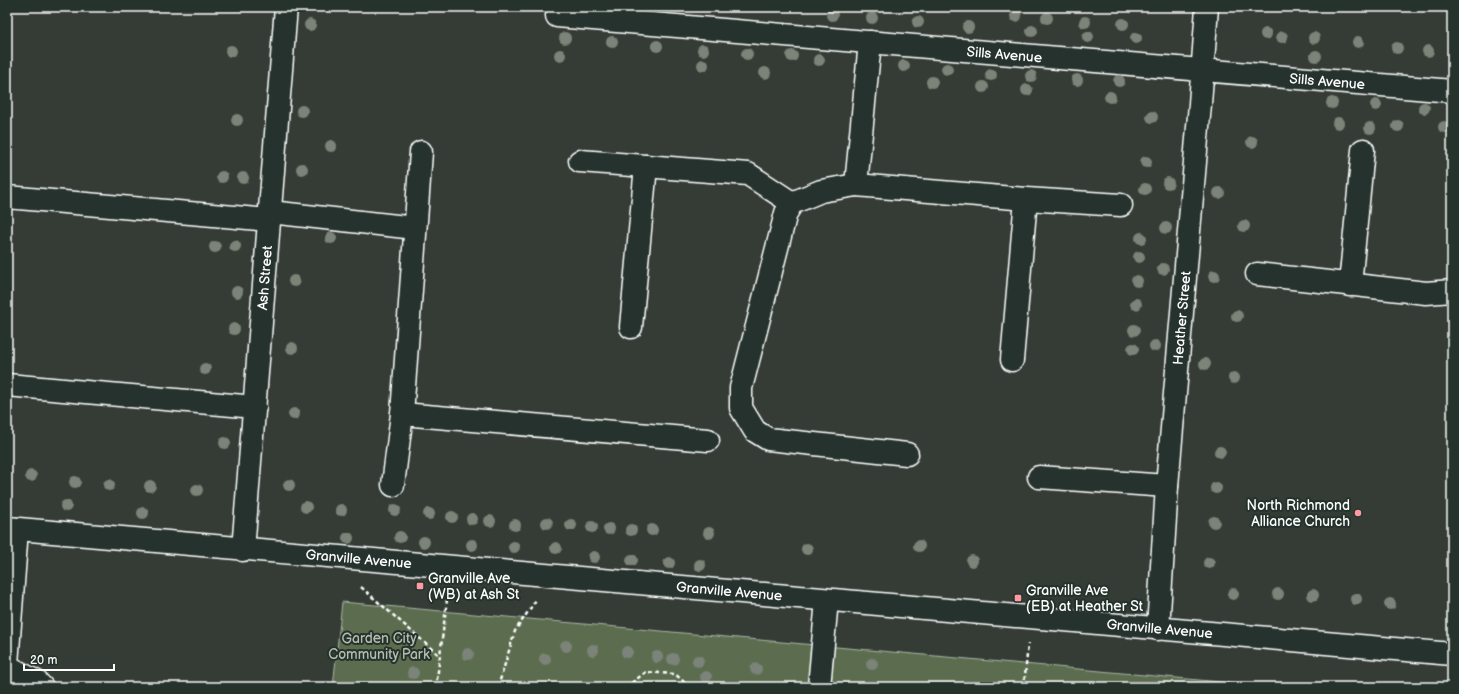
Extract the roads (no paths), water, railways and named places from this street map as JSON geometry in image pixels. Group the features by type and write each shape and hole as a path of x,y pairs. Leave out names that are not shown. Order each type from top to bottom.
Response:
{"street":[{"name":"Ash Street","path":"243,550 286,7"},
{"name":"Heather Street","path":"1158,629 1167,486 1207,7"},
{"name":"Sills Avenue","path":"557,16 1452,91"},
{"path":"856,185 870,42"},
{"path":"1350,285 1363,150"},
{"path":"393,485 402,414 421,152"},
{"path":"580,161 748,174 792,203"},
{"path":"631,327 646,166"},
{"path":"907,454 768,439 755,431 741,408 742,381 786,213 792,203 821,191 856,185 1120,205"},
{"path":"7,197 415,228"},
{"path":"1012,360 1026,199"},
{"path":"1257,274 1426,293 1452,291"},
{"path":"7,385 255,407"},
{"path":"402,414 708,440"},
{"path":"1039,477 1167,486"},
{"path":"12,529 7,665 37,682 42,687"},
{"name":"Granville Avenue","path":"12,529 1452,654"},
{"path":"819,687 827,600"}],"place":[{"name":"North Richmond Alliance Church","path":"1358,513"},
{"name":"Granville Ave (WB) at Ash St","path":"420,586"},
{"name":"Granville Ave (EB) at Heather St","path":"1018,598"}],"park label":[{"name":"Garden City Community Park","path":"379,646"}]}
